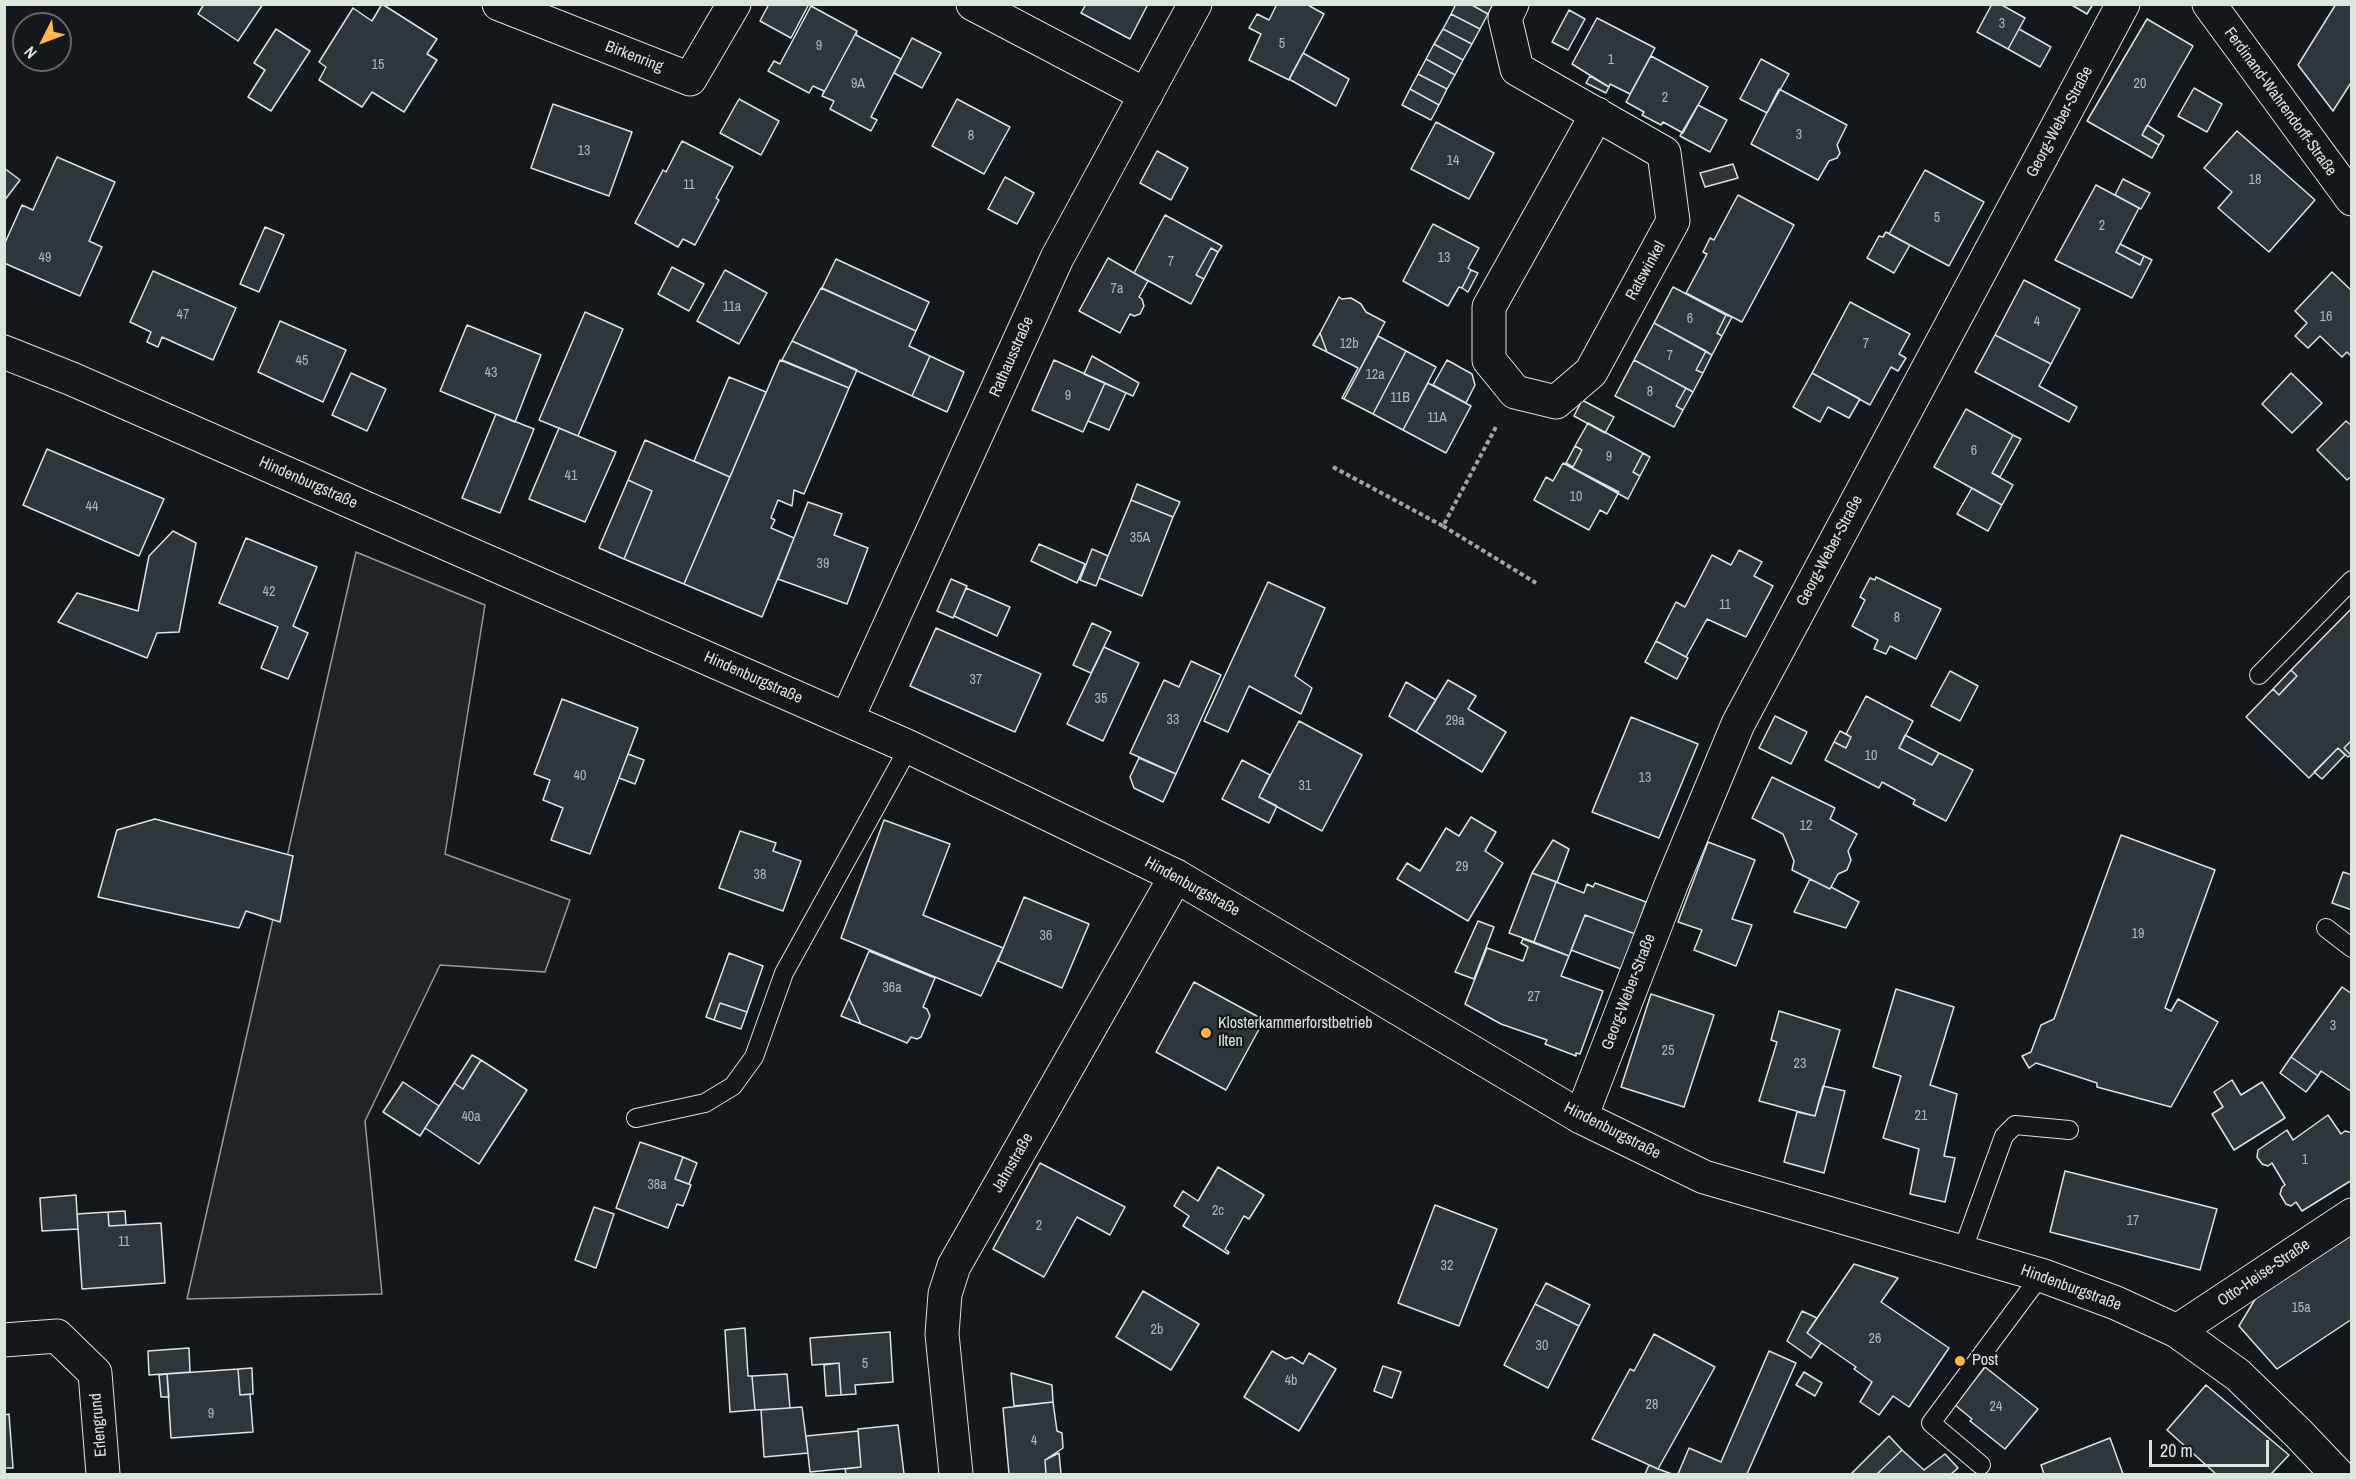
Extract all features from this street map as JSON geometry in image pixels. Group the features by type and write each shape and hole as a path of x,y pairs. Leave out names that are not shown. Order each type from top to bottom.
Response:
{"street":[{"name":"Birkenring","path":"499,4 690,79 734,4"},
{"path":"973,4 1146,95"},
{"name":"Rathausstraße","path":"848,719 1057,258 1195,4"},
{"name":"Ratswinkel","path":"1512,4 1505,18 1516,69 1664,153 1673,221 1591,372 1556,402 1515,392"},
{"name":"Georg-Weber-Straße","path":"1581,1117 1671,885 1738,724 2123,4"},
{"name":"Ferdinand-Wahrendorff-Straße","path":"2209,4 2352,199"},
{"path":"1515,392 1489,360 1489,307 1597,114"},
{"name":"Hindenburgstraße","path":"4,352 72,379 848,719 1176,876 1581,1117 1704,1177 2041,1275 2116,1303 2177,1331 2238,1375 2337,1474"},
{"name":"Jahnstraße","path":"956,1474 942,1334 945,1293 954,1266 1176,876"},
{"name":"Otto-Heise-Straße","path":"2177,1331 2352,1215"},
{"name":"Erlengrund","path":"4,1340 57,1336 95,1373 103,1474"}],"lane":[{"path":"2259,675 2352,580"},
{"path":"636,1119 705,1103 733,1086 754,1057 784,973 909,747"},
{"path":"2326,928 2352,948"},
{"path":"1962,1252 2004,1136 2015,1125 2069,1130"},
{"path":"1981,1464 1931,1423 2041,1275"}],"path":[{"path":"1443,526 1515,392"},
{"path":"1333,467 1443,526 1536,583"}],"shaded area":[{"path":"356,552 485,605 445,854 570,900 545,972 440,965 365,1121 382,1294 187,1299"}],"building":[{"path":"204,4 263,4 238,41 198,14"},
{"path":"382,4 437,39 427,54 437,60 404,112 372,92 362,107 319,80 326,67 319,62 353,8 372,21"},
{"path":"769,4 809,4 791,38 760,21"},
{"path":"1086,4 1148,4 1130,39 1081,13"},
{"path":"1277,4 1306,4 1324,14 1289,80 1249,60 1261,34 1249,28 1257,14 1269,20"},
{"path":"1456,4 1470,4 1488,14 1480,29 1451,14"},
{"path":"1470,4 1493,4 1488,14"},
{"path":"1992,4 2000,4 2025,18 2008,49 1977,32"},
{"path":"2070,4 2093,4 2087,14"},
{"path":"2336,4 2352,4 2352,81 2333,111 2298,65"},
{"path":"811,6 857,31 822,96 824,91 813,86 809,93 768,71 774,61 780,64"},
{"path":"1569,10 1585,19 1568,50 1552,42"},
{"path":"1451,14 1480,29 1472,44 1443,29"},
{"path":"1597,18 1655,48 1630,94 1610,84 1609,87 1572,64"},
{"path":"2147,19 2193,46 2142,135 2159,145 2152,158 2087,121"},
{"path":"276,29 310,51 271,111 248,97 265,70 254,63"},
{"path":"1443,29 1472,44 1463,60 1434,44"},
{"path":"2019,29 2051,47 2040,67 2008,49"},
{"path":"857,31 856,35 901,59 871,117 877,120 871,131 830,109 834,101 822,96"},
{"path":"912,38 941,53 922,88 894,73"},
{"path":"1434,44 1463,60 1455,75 1426,59"},
{"path":"1303,53 1349,79 1336,106 1289,79"},
{"path":"1651,56 1708,87 1683,133 1663,122 1661,125 1642,115 1644,112 1626,102"},
{"path":"1426,59 1455,75 1447,89 1418,74"},
{"path":"1761,59 1789,74 1767,113 1740,99"},
{"path":"1418,74 1447,89 1439,105 1410,89"},
{"path":"1590,76 1609,87 1606,93 1586,83"},
{"path":"2194,88 2222,104 2207,132 2178,116"},
{"path":"1410,89 1439,105 1431,120 1402,105"},
{"path":"1779,89 1847,125 1837,145 1840,153 1837,158 1829,161 1818,180 1751,144"},
{"path":"739,99 779,121 761,155 720,133"},
{"path":"957,99 1010,127 984,174 932,146"},
{"path":"553,104 632,132 609,196 531,168"},
{"path":"1698,105 1727,120 1710,152 1680,136"},
{"path":"1436,122 1494,153 1469,199 1411,169"},
{"path":"2147,125 2164,136 2159,145 2142,135"},
{"path":"2237,131 2315,200 2269,252 2218,208 2232,192 2204,168"},
{"path":"682,141 733,167 716,198 719,200 695,245 683,239 678,247 635,223 663,170 666,172"},
{"path":"1157,151 1188,168 1171,200 1140,183"},
{"path":"57,157 115,182 89,241 102,247 80,296 4,263 4,245 22,205 33,210"},
{"path":"1733,164 1738,178 1705,187 1700,173"},
{"path":"4,168 20,180 4,201"},
{"path":"1925,170 1984,202 1949,266 1889,234"},
{"path":"1005,177 1034,193 1017,224 988,209"},
{"path":"2123,179 2150,193 2141,209 2115,195"},
{"path":"2096,185 2139,208 2116,252 2140,265 2144,256 2152,260 2132,298 2055,260"},
{"path":"1738,195 1794,225 1742,322 1686,293 1707,254 1703,252 1710,238 1714,240"},
{"path":"1165,215 1222,246 1218,252 1211,248 1196,275 1204,279 1191,304 1134,273"},
{"path":"1433,224 1479,248 1468,268 1471,270 1462,288 1459,287 1448,306 1403,281"},
{"path":"265,227 284,235 259,292 240,284"},
{"path":"1886,232 1910,245 1894,273 1867,258 1879,236 1883,237"},
{"path":"2120,244 2144,256 2140,265 2116,252"},
{"path":"1211,248 1218,252 1204,279 1196,275"},
{"path":"1108,258 1148,281 1139,297 1144,306 1140,314 1134,316 1130,314 1120,333 1079,311"},
{"path":"836,259 929,302 916,331 822,288"},
{"path":"672,267 704,284 689,311 658,294"},
{"path":"725,270 767,293 739,344 697,321"},
{"path":"1471,270 1478,273 1468,292 1462,288"},
{"path":"153,271 236,308 213,360 162,337 158,347 147,342 151,332 130,322"},
{"path":"2332,272 2352,291 2352,357 2347,352 2342,357 2320,336 2308,348 2295,336 2307,323 2295,311"},
{"path":"2024,280 2080,309 2051,364 1995,335"},
{"path":"1673,287 1726,315 1717,333 1722,336 1712,355 1654,323"},
{"path":"821,288 916,331 909,346 930,356 912,396 792,341"},
{"path":"1339,297 1351,298 1361,304 1366,312 1385,322 1344,399 1342,398 1358,368 1327,352 1320,333"},
{"path":"1850,302 1910,334 1899,354 1906,358 1898,371 1891,367 1870,405 1812,373"},
{"path":"585,312 623,329 578,436 539,420"},
{"path":"1726,315 1732,317 1722,336 1717,333"},
{"path":"280,321 346,350 323,402 258,372"},
{"path":"1654,323 1706,351 1696,370 1703,373 1693,392 1634,360"},
{"path":"467,325 541,355 515,422 440,391"},
{"path":"1320,333 1327,352 1313,345"},
{"path":"1995,335 2051,364 2039,386 2077,407 2069,422 1975,372"},
{"path":"1378,336 1406,351 1373,414 1344,399"},
{"path":"792,341 857,370 849,388 782,360"},
{"path":"1406,351 1436,367 1403,430 1373,414"},
{"path":"1706,351 1712,355 1703,373 1696,370"},
{"path":"930,356 964,372 947,412 912,396"},
{"path":"1092,356 1139,383 1133,396 1084,374"},
{"path":"780,360 849,388 804,494 794,490 792,506 778,500 771,518 775,520 771,528 794,538 762,617 684,584"},
{"path":"1054,360 1105,383 1083,432 1032,410"},
{"path":"1447,360 1472,374 1475,385 1466,403 1433,385"},
{"path":"1634,360 1686,388 1676,406 1683,410 1674,427 1615,396"},
{"path":"351,373 386,389 367,431 332,415"},
{"path":"1812,373 1860,399 1849,418 1828,407 1820,422 1793,407"},
{"path":"2291,373 2322,403 2292,433 2262,404"},
{"path":"729,377 766,392 730,477 694,461"},
{"path":"1105,383 1126,393 1109,430 1088,421"},
{"path":"1428,383 1471,406 1446,453 1403,430"},
{"path":"1686,388 1693,392 1683,410 1676,406"},
{"path":"1582,400 1614,417 1605,433 1574,416"},
{"path":"1966,409 2013,435 1992,473 2013,485 2002,505 1934,467"},
{"path":"496,414 534,429 500,513 462,498"},
{"path":"2346,421 2352,426 2352,476 2347,480 2317,450"},
{"path":"1588,423 1643,453 1633,472 1640,476 1628,499 1563,463 1573,467 1582,450 1575,446"},
{"path":"559,428 616,452 585,522 529,499"},
{"path":"2013,435 2021,439 2000,477 1992,473"},
{"path":"645,440 730,477 684,584 624,559 652,491 628,480"},
{"path":"1575,446 1582,450 1573,467 1566,463"},
{"path":"47,449 164,499 139,556 23,505"},
{"path":"1643,453 1650,457 1640,476 1633,472"},
{"path":"1563,463 1619,492 1607,514 1600,510 1589,530 1534,500 1546,477 1553,481"},
{"path":"628,480 652,491 624,559 599,548"},
{"path":"1137,484 1180,502 1173,517 1131,500"},
{"path":"1972,488 2002,505 1988,531 1957,514"},
{"path":"1131,500 1173,517 1142,596 1099,578"},
{"path":"808,502 842,514 834,535 868,548 847,604 778,579"},
{"path":"173,531 196,543 179,632 157,633 147,658 58,622 77,593 138,611 149,556"},
{"path":"246,538 317,567 293,626 308,633 288,679 261,668 278,627 219,603"},
{"path":"1039,544 1085,564 1077,583 1031,561"},
{"path":"1092,549 1108,556 1096,586 1080,580"},
{"path":"1739,550 1762,562 1754,576 1773,586 1746,637 1707,619 1686,657 1656,641 1676,602 1685,607 1712,555 1731,565"},
{"path":"1876,577 1941,609 1916,659 1890,646 1886,654 1874,649 1878,640 1852,626 1865,600 1860,597 1870,578 1875,580"},
{"path":"951,579 967,586 953,618 937,611"},
{"path":"1268,582 1325,608 1295,676 1312,688 1301,714 1249,686 1228,732 1204,721"},
{"path":"966,588 1010,607 997,636 954,616"},
{"path":"2352,608 2352,740 2344,748 2351,755 2348,757 2338,748 2309,778 2246,717 2273,689 2279,695 2297,676 2291,670"},
{"path":"1092,623 1111,632 1091,673 1073,665"},
{"path":"936,628 1041,674 1015,732 910,686"},
{"path":"1656,641 1688,658 1677,679 1645,662"},
{"path":"1104,647 1139,663 1103,741 1067,724"},
{"path":"1191,661 1221,675 1176,774 1130,753 1164,680 1179,687"},
{"path":"2291,670 2297,676 2279,695 2273,689"},
{"path":"1950,671 1978,686 1960,721 1931,706"},
{"path":"1448,680 1476,696 1468,709 1506,732 1482,772 1416,732"},
{"path":"1406,682 1436,700 1416,732 1389,716"},
{"path":"1866,696 1913,721 1899,748 1932,765 1939,753 1973,770 1946,821 1913,804 1915,800 1882,782 1879,788 1825,760 1834,742 1846,748 1851,737 1846,734"},
{"path":"562,699 638,728 590,854 551,840 563,808 543,800 550,780 534,774"},
{"path":"1775,716 1807,732 1791,764 1759,748"},
{"path":"1631,717 1698,744 1659,838 1592,812"},
{"path":"1299,721 1362,755 1322,831 1259,797"},
{"path":"1840,731 1851,737 1846,748 1834,742"},
{"path":"1905,735 1939,753 1932,765 1899,748"},
{"path":"2352,740 2352,753 2350,754 2344,748"},
{"path":"2338,748 2345,755 2322,779 2314,772"},
{"path":"628,754 644,760 635,784 619,778"},
{"path":"1139,758 1176,774 1163,802 1134,788 1130,777"},
{"path":"1242,760 1270,775 1259,797 1277,806 1269,823 1222,799"},
{"path":"1772,777 1835,808 1830,819 1857,834 1848,851 1851,860 1847,870 1838,874 1830,889 1792,870 1794,861 1783,834 1752,818"},
{"path":"1471,817 1496,832 1485,851 1503,863 1468,921 1397,879 1407,863 1420,871 1446,828 1459,836"},
{"path":"155,819 293,856 280,922 246,911 239,928 98,897 117,830"},
{"path":"884,820 950,844 923,915 1003,948 981,996 841,938"},
{"path":"740,831 776,843 773,851 801,861 783,911 719,888"},
{"path":"2121,835 2215,870 2165,1008 2171,1011 2178,999 2218,1022 2171,1107 2097,1087 2097,1083 2036,1063 2029,1068 2022,1056 2031,1052 2041,1025 2054,1019"},
{"path":"1553,840 1569,849 1557,882 1532,873"},
{"path":"1708,842 1755,860 1732,919 1752,925 1736,966 1694,950 1702,930 1678,922"},
{"path":"2343,872 2352,875 2352,910 2332,903"},
{"path":"1532,873 1556,882 1534,942 1509,933"},
{"path":"1810,879 1859,902 1846,928 1794,912"},
{"path":"1556,882 1584,893 1587,884 1593,887 1595,883 1646,902 1635,934 1585,915 1569,956 1534,942"},
{"path":"1024,897 1089,924 1062,988 998,961"},
{"path":"1585,915 1635,934 1621,969 1571,950"},
{"path":"1478,921 1494,927 1474,979 1455,972"},
{"path":"1523,939 1569,956 1561,976 1603,991 1580,1054 1576,1053 1576,1056 1545,1044 1547,1040 1501,1024 1465,1004 1487,948 1523,961 1528,947 1521,943"},
{"path":"869,951 935,978 923,1007 927,1009 930,1016 921,1037 917,1039 911,1037 907,1043 861,1024 849,998"},
{"path":"729,953 763,966 747,1012 720,1003 714,1020 706,1017"},
{"path":"1194,982 1264,1020 1226,1090 1156,1052"},
{"path":"2342,987 2352,994 2352,1092 2321,1071 2318,1076 2291,1057"},
{"path":"1896,989 1954,1007 1930,1085 1957,1094 1944,1156 1955,1158 1945,1202 1910,1194 1919,1149 1883,1138 1901,1076 1873,1067"},
{"path":"1651,994 1714,1015 1684,1107 1621,1087"},
{"path":"849,998 861,1024 841,1016"},
{"path":"720,1003 747,1012 741,1029 714,1020"},
{"path":"1779,1011 1840,1030 1815,1116 1759,1101 1777,1042 1771,1040"},
{"path":"472,1055 481,1060 463,1089 454,1083"},
{"path":"2291,1057 2318,1076 2306,1092 2280,1073"},
{"path":"481,1060 527,1090 479,1164 425,1128 454,1083 463,1089"},
{"path":"2232,1080 2241,1095 2262,1082 2285,1118 2234,1150 2212,1114 2223,1107 2214,1092"},
{"path":"403,1082 439,1106 420,1136 383,1112"},
{"path":"1823,1086 1845,1091 1824,1173 1784,1162 1797,1112 1815,1116"},
{"path":"2328,1115 2341,1134 2345,1131 2352,1133 2352,1180 2302,1211 2296,1202 2291,1206 2286,1204 2280,1194 2285,1185 2272,1163 2268,1166 2262,1164 2257,1157 2258,1150 2287,1130 2293,1140"},
{"path":"640,1142 683,1157 675,1179 691,1185 683,1206 677,1204 668,1228 616,1208"},
{"path":"683,1157 697,1163 689,1184 675,1179"},
{"path":"1040,1163 1125,1207 1110,1235 1077,1217 1044,1277 993,1249"},
{"path":"1218,1167 1264,1195 1249,1219 1244,1216 1225,1249 1229,1252 1228,1254 1183,1226 1189,1216 1174,1206 1183,1191 1198,1201"},
{"path":"2065,1171 2217,1209 2200,1270 2050,1232"},
{"path":"76,1195 78,1229 42,1231 40,1198"},
{"path":"1435,1205 1497,1229 1459,1326 1398,1303"},
{"path":"594,1207 614,1214 596,1268 575,1260"},
{"path":"125,1211 126,1225 109,1226 108,1212"},
{"path":"108,1212 109,1226 161,1223 165,1283 82,1289 77,1214"},
{"path":"2352,1235 2352,1319 2277,1369 2239,1326 2257,1296"},
{"path":"1854,1264 1898,1278 1881,1302 1949,1348 1909,1407 1893,1396 1879,1415 1860,1402 1872,1382 1854,1369 1856,1367 1807,1333"},
{"path":"1546,1283 1590,1305 1579,1326 1535,1304"},
{"path":"1143,1291 1199,1324 1171,1370 1116,1337"},
{"path":"1535,1304 1579,1326 1548,1388 1504,1365"},
{"path":"1802,1311 1817,1318 1807,1333 1821,1343 1811,1358 1787,1341"},
{"path":"745,1328 748,1376 752,1376 755,1410 730,1412 725,1330"},
{"path":"890,1332 893,1382 855,1385 856,1394 841,1395 839,1363 812,1365 810,1338"},
{"path":"1654,1334 1715,1367 1658,1469 1592,1439 1630,1369 1634,1371"},
{"path":"189,1348 190,1372 149,1375 148,1351"},
{"path":"1272,1351 1286,1359 1292,1357 1303,1364 1309,1353 1336,1369 1299,1431 1244,1397"},
{"path":"1769,1351 1796,1363 1747,1474 1678,1474 1689,1448 1721,1462"},
{"path":"839,1363 841,1395 826,1396 824,1365"},
{"path":"1383,1366 1401,1372 1392,1398 1374,1391"},
{"path":"1985,1367 2038,1409 2005,1449 1970,1421 1972,1419 1955,1405"},
{"path":"252,1368 253,1394 240,1395 238,1369"},
{"path":"238,1369 240,1395 250,1394 253,1432 171,1438 167,1374"},
{"path":"1804,1372 1822,1383 1815,1396 1796,1385"},
{"path":"1011,1373 1052,1385 1053,1402 1014,1406"},
{"path":"167,1374 169,1397 161,1397 159,1375"},
{"path":"787,1374 790,1408 755,1410 752,1376"},
{"path":"2206,1385 2289,1455 2271,1474 2216,1474 2167,1430"},
{"path":"1053,1402 1057,1431 1062,1433 1063,1448 1045,1460 1046,1474 1009,1474 1003,1408"},
{"path":"802,1407 808,1453 764,1457 761,1410"},
{"path":"4,1410 5,1415 9,1414 13,1468 4,1468"},
{"path":"898,1425 904,1474 846,1474 845,1469 861,1467 858,1429"},
{"path":"858,1431 861,1467 810,1472 806,1436"},
{"path":"1889,1436 1902,1450 1877,1474 1851,1474"},
{"path":"2110,1438 2123,1474 2044,1474 2041,1465"},
{"path":"1902,1450 1924,1470 1945,1454 1958,1468 1951,1474 1877,1474"},
{"path":"1059,1453 1061,1474 1046,1474 1045,1460"},
{"path":"1649,1465 1658,1469 1672,1474 1645,1474"}],"place":[{"name":"Klosterkammerforstbetrieb Ilten","path":"1206,1033"},
{"name":"Post","path":"1960,1361"}]}
